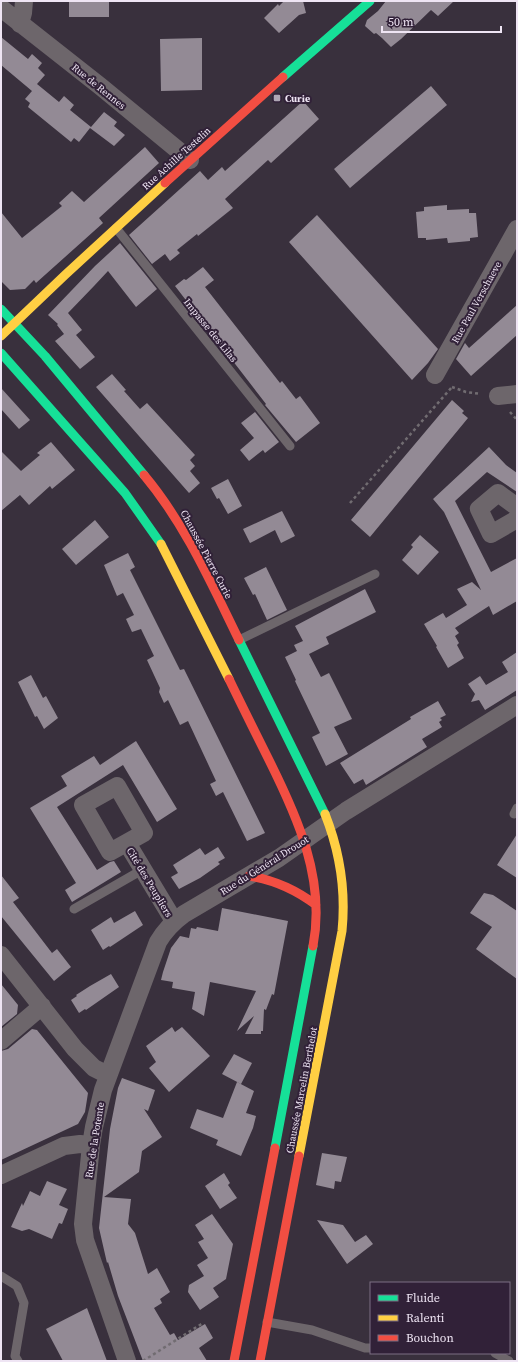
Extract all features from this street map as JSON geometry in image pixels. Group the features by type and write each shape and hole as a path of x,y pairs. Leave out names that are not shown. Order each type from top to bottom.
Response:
{"main road":[{"name":"Rue Achille Testelin","path":"1,336 190,160 290,70 370,1"},
{"name":"Chaussée Pierre Curie","path":"1,309 45,356 155,488 173,513 186,535 239,640 328,823"},
{"path":"1,353 120,487 143,516 156,536 178,576 281,784 304,840"},
{"name":"Chaussée Marcelin Berthelot","path":"260,1361 343,920 344,896 338,858 328,823"},
{"name":"Chaussée Marcelin Berthelot","path":"234,1361 315,928 316,905 311,865 304,840"},
{"path":"249,876 270,879 302,894 316,905"}],"street":[{"path":"7,16 23,13 24,1"},
{"name":"Rue de Rennes","path":"7,16 100,86 190,160"},
{"name":"Rue Paul Verschaeve","path":"435,375 517,229"},
{"path":"498,396 517,394"},
{"path":"517,507 498,493 479,509 491,534 517,519"},
{"name":"Rue du Général Drouot","path":"108,1075 158,942 165,930 174,921 279,858 328,823 517,705"},
{"name":"Cité des Peupliers","path":"127,843 174,921"},
{"path":"1,955 84,1059 94,1068 108,1075"},
{"path":"1,1041 42,1006"},
{"name":"Rue de la Potente","path":"108,1075 100,1101 91,1145 84,1214 84,1233 127,1361"},
{"path":"1,1175 64,1146 80,1144 91,1145"}],"lane":[{"name":"Impasse des Lilas","path":"116,228 290,446"},
{"path":"239,640 375,574"},
{"path":"74,910 142,870"},
{"path":"1,1276 17,1286 24,1303 15,1356 18,1361"},
{"path":"267,1322 312,1330 365,1348 370,1348"},
{"path":"496,1354 509,1361"}],"path":[{"path":"350,504 452,387 466,392 498,396 517,420"},
{"path":"143,1361 203,1323"}],"building":[{"path":"69,1 109,1 109,17 69,17"},
{"path":"284,1 303,1 306,13 299,15 279,33 264,18 278,4 279,6"},
{"path":"386,1 454,1 438,16 431,10 391,47 376,33 374,34 365,26 367,20 378,11"},
{"path":"1,37 28,59 32,54 42,63 38,68 45,75 37,84 59,102 64,96 74,105 70,110 91,127 104,112 117,122 114,126 125,135 114,146 90,128 79,142 74,138 71,142 28,107 30,103 25,99 32,91 1,65"},
{"path":"202,38 202,90 161,91 160,39"},
{"path":"431,86 447,105 350,188 334,169"},
{"path":"303,101 319,119 271,163 268,160 225,199 233,208 198,236 197,234 177,250 180,253 170,261 165,254 152,264 129,235 200,171 208,180 222,167 225,171"},
{"path":"145,147 159,163 99,218 103,223 36,283 34,280 25,289 10,290 1,281 1,212 22,238 62,206 59,203 72,191 84,202"},
{"path":"447,205 447,210 469,209 469,213 476,213 478,237 470,238 470,241 448,243 447,238 426,240 426,238 418,238 416,212 424,211 424,207"},
{"path":"317,215 438,349 428,363 412,380 289,242"},
{"path":"120,243 157,289 136,307 108,271 68,313 82,330 76,335 95,357 80,369 55,341 64,334 57,325 58,324 48,315 95,266"},
{"path":"203,267 214,280 205,287 280,383 282,381 296,399 300,396 320,423 296,442 265,405 266,404 175,286 184,279 186,280"},
{"path":"517,305 517,335 471,376 456,359 465,343 469,348"},
{"path":"112,374 126,390 124,391 140,409 147,403 195,455 190,460 195,466 190,471 200,483 189,493 96,387"},
{"path":"1,388 30,420 19,429 1,409"},
{"path":"452,400 464,411 462,413 468,418 370,537 351,520"},
{"path":"255,412 279,442 265,453 263,450 249,461 240,450 254,438 241,423"},
{"path":"51,442 75,470 52,489 50,486 29,505 20,495 1,511 1,451 21,471 40,455 37,453"},
{"path":"489,447 506,465 517,473 517,492 487,472 455,501 491,572 517,558 517,601 493,615 489,606 455,628 459,633 455,636 459,643 457,645 464,658 448,668 424,624 443,613 446,618 467,605 457,589 472,582 481,590 444,512 433,499"},
{"path":"228,479 242,506 228,514 219,498 217,499 211,488"},
{"path":"282,511 295,536 281,543 275,530 250,543 243,529"},
{"path":"95,520 109,537 76,565 62,549"},
{"path":"420,535 439,552 418,575 402,560 413,547 411,545"},
{"path":"128,553 135,567 130,570 180,670 184,669 265,833 247,841 223,792 216,796 210,784 216,781 188,721 180,725 168,700 164,703 159,692 160,688 147,660 154,656 141,629 132,632 126,619 134,615 123,593 117,596 104,565"},
{"path":"266,567 287,610 267,620 255,594 253,595 244,578"},
{"path":"365,589 376,612 326,637 329,644 309,654 321,677 329,673 352,719 334,727 348,754 326,766 312,737 320,733 285,657 297,651 294,645 303,641 295,626"},
{"path":"517,652 517,690 485,710 479,700 471,702 475,694 468,684 480,676 486,685 508,672 502,662"},
{"path":"31,675 43,698 46,696 58,718 44,729 37,716 35,717 18,682"},
{"path":"438,701 446,715 440,718 442,720 439,722 442,727 422,739 427,747 366,785 363,779 354,784 340,763 411,719 410,717"},
{"path":"136,741 177,809 157,822 123,765 57,807 97,870 114,861 121,872 72,902 65,890 76,883 30,808 67,786 61,776 94,756 100,765"},
{"path":"517,834 517,878 497,865"},
{"path":"218,847 225,858 218,862 220,864 200,878 179,889 171,877 178,873 173,865 200,848 205,855"},
{"path":"1,875 19,898 13,902 52,953 57,949 71,967 54,981 1,916"},
{"path":"484,893 493,895 517,911 517,979 476,949 492,927 470,913"},
{"path":"222,908 288,921 274,995 272,994 266,1010 264,1009 263,1031 261,1031 261,1034 245,1034 254,1016 237,1031 256,991 210,982 204,1016 192,1009 195,992 172,988 173,982 161,980 171,948 180,936 189,938 191,928 196,929 197,927 218,931"},
{"path":"135,911 143,925 103,950 91,930 111,917 114,923"},
{"path":"111,974 119,987 86,1010 85,1009 79,1013 71,1000 77,996 76,995"},
{"path":"1,984 18,1005 17,1014 1,1027"},
{"path":"172,1027 175,1032 182,1027 210,1056 169,1092 149,1068 156,1062 146,1046"},
{"path":"32,1029 37,1030 88,1093 85,1112 78,1124 1,1160 1,1051 8,1049"},
{"path":"234,1054 252,1063 241,1084 222,1074"},
{"path":"122,1078 155,1090 148,1111 144,1109 162,1137 142,1151 139,1172 104,1197 131,1199 128,1224 135,1233 148,1274 157,1268 170,1292 160,1299 162,1303 154,1308 170,1335 174,1333 178,1340 205,1324 213,1338 199,1348 207,1361 143,1361 118,1296 108,1262 107,1263 99,1228 110,1129 118,1088"},
{"path":"237,1082 254,1091 246,1113 256,1116 253,1128 241,1156 216,1145 218,1140 190,1128 197,1109 223,1118"},
{"path":"322,1153 347,1157 341,1182 335,1181 334,1189 316,1185"},
{"path":"224,1173 230,1183 228,1185 237,1198 220,1209 205,1186"},
{"path":"47,1181 67,1189 59,1205 68,1209 62,1224 59,1223 52,1239 29,1229 22,1231 11,1227 22,1203 23,1206 30,1191 40,1196"},
{"path":"212,1214 233,1244 226,1279 213,1288 219,1297 200,1310 188,1292 189,1285 204,1276 197,1265 208,1258 198,1242 204,1239 195,1225"},
{"path":"317,1220 343,1225 355,1242 366,1235 373,1244 347,1264"},
{"path":"87,1308 107,1361 63,1361 46,1329"}],"traffic: fast":[{"path":"283,77 370,1"},
{"path":"1,309 45,356 144,475"},
{"path":"1,353 125,493 161,544"},
{"path":"239,640 325,814"},
{"path":"275,1148 313,946"}],"traffic: slow":[{"path":"1,336 165,183"},
{"path":"161,544 229,679"},
{"path":"299,1156 342,931 343,901 341,872 335,843 325,814"}],"traffic: jam":[{"path":"165,183 283,77"},
{"path":"144,475 159,494 185,534 239,640"},
{"path":"229,679 289,802 306,849 316,897 316,921 313,946"},
{"path":"249,876 284,886 300,894 316,905"},
{"path":"234,1361 275,1148"},
{"path":"260,1361 299,1156"}],"place":[{"name":"Curie","path":"277,98"}]}
